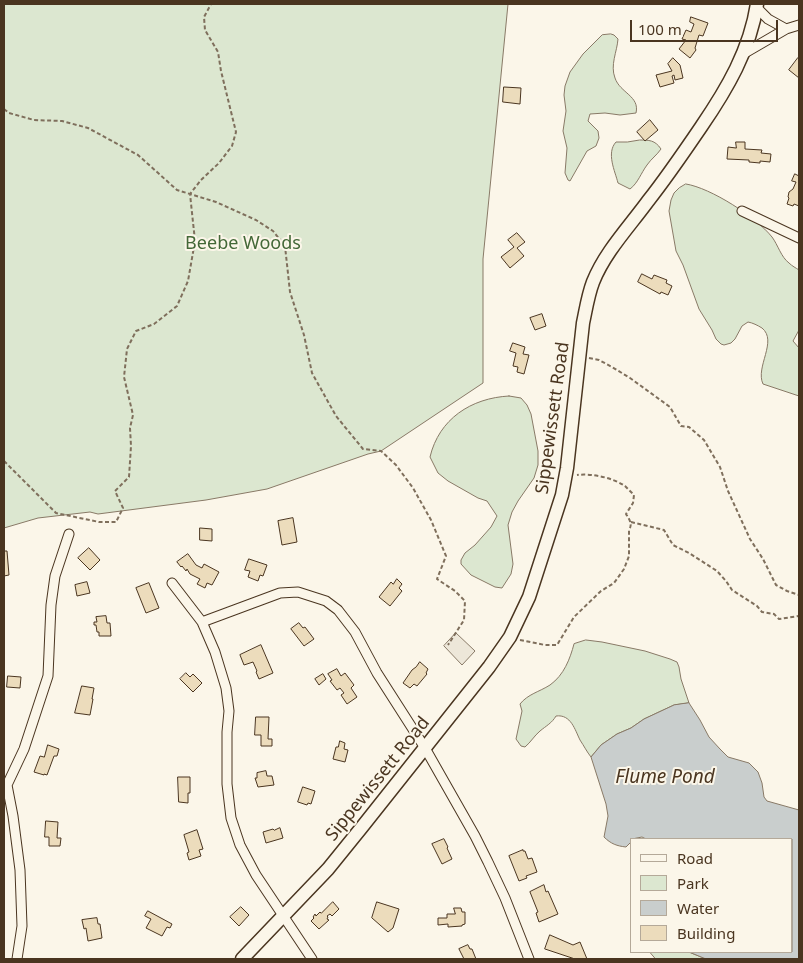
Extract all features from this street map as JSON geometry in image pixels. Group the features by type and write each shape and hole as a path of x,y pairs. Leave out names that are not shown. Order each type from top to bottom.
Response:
{"main road":[{"name":"Sippewissett Road","path":"242,959 328,869 489,667 510,637 529,597 557,512 566,477 586,307 594,281 614,246 676,164 729,85 748,40 757,6"}],"street":[{"path":"757,6 768,19 786,29"},
{"path":"743,54 786,29 799,25"},
{"path":"742,211 799,238"},
{"path":"17,959 22,926 20,870 8,817 6,782 24,749 48,676 51,605 55,576 69,534"},
{"path":"172,583 202,622 215,652 226,688 230,711 227,732 227,784 231,818 240,846 256,875 312,959"},
{"path":"202,622 280,593 298,592 326,601 338,610 355,632 377,673 425,748 488,862 505,898 529,959"}],"path":[{"path":"4,461 56,513 99,522 116,522 124,508 115,491 129,477 130,428 133,414 124,377 127,349 136,331 154,324 177,306 188,281 195,241 190,194 232,146 236,132 218,52 205,30 204,17 211,4"},
{"path":"4,109 9,113 34,120 62,121 88,128 138,155 176,190 216,202 256,220 273,231 285,246 290,292 304,335 312,373 336,416 355,441 363,449 381,451 396,465 412,488 430,520 446,556 437,580 465,601 464,620 448,645"},
{"path":"579,360 588,358 599,360 630,378 670,407 681,426 689,427 704,440 720,467 728,491 750,539 776,585 799,595"},
{"path":"510,637 545,645 557,645 574,617 601,591 614,583 624,569 629,556 629,530 631,522 626,514 633,503 634,495 625,486 612,479 593,474 566,477"},
{"path":"631,522 664,530 673,546 689,553 716,572 732,590 757,606 762,612 774,614 779,619 799,616"}],"green space":[{"name":"Beebe Woods","path":"4,4 508,4 483,259 483,383 381,451 267,489 206,500 98,514 90,512 38,518 4,528"},
{"path":"611,34 618,39 613,63 615,78 635,102 636,113 620,115 590,114 588,121 598,131 599,138 596,146 587,151 570,181 565,173 567,148 563,131 566,111 565,86 570,72 583,54 602,35"},
{"path":"652,141 661,149 630,189 618,183 611,157 613,146 616,142"},
{"path":"686,184 708,191 744,212 765,229 786,260 799,270 799,330 793,341 799,348 799,396 763,384 761,377 768,340 762,328 748,322 742,326 731,343 724,345 716,339 699,309 676,251 669,211 674,193"},
{"path":"509,396 521,398 531,414 538,451 538,465 534,478 512,512 508,525 513,564 511,574 502,588 495,587 471,575 461,564 465,553 491,527 497,516 487,501 448,481 438,473 430,457 434,444 441,432 459,413 482,401"},
{"path":"586,640 645,651 677,662 689,703 674,705 644,719 601,745 591,757 572,724 561,716 556,716 525,747 521,746 516,739 522,711 520,704 555,681 566,666 574,644"},
{"path":"651,953 691,953 706,959 656,959"}],"shaded area":[{"path":"456,633 475,651 462,665 444,646"}],"water":[{"name":"Flume Pond","path":"689,703 709,737 728,757 749,763 758,772 764,797 767,801 799,810 799,959 706,959 691,953 793,953 793,838 642,837 630,838 630,843 626,847 614,844 604,837 608,816 591,757 601,745 617,734 674,705"}],"building":[{"path":"691,17 708,23 703,36 699,35 696,50 690,58 679,49 686,40 682,39 686,30 691,32 694,24 690,22"},
{"path":"673,58 680,65 683,78 675,80 674,75 672,76 674,83 660,87 656,75 672,71 668,64"},
{"path":"799,59 799,78 789,70"},
{"path":"504,87 521,88 520,104 503,102"},
{"path":"650,120 658,130 645,141 637,132"},
{"path":"736,142 745,142 745,149 762,150 761,153 771,154 770,162 760,161 760,163 749,162 749,160 727,159 728,147 736,148"},
{"path":"795,174 799,176 799,206 787,204 789,192 793,189 796,182 792,181"},
{"path":"517,233 525,242 517,248 524,256 510,268 501,257 514,247 508,240"},
{"path":"642,274 652,279 654,275 667,280 666,283 672,286 668,295 661,292 660,294 638,282"},
{"path":"542,314 546,326 535,330 530,318"},
{"path":"513,343 525,347 523,354 529,355 524,374 517,372 518,367 513,366 516,353 510,351"},
{"path":"293,518 297,542 282,545 278,521"},
{"path":"200,528 212,529 212,541 200,540"},
{"path":"89,548 100,560 90,570 78,558"},
{"path":"4,551 7,551 9,575 4,576"},
{"path":"188,554 196,565 202,568 204,564 219,572 212,585 207,583 205,588 197,584 200,579 190,574 187,569 186,571 177,562"},
{"path":"249,559 267,565 263,576 260,575 258,581 248,577 250,571 245,570"},
{"path":"397,579 402,584 399,588 402,591 390,606 379,597 391,582 393,584"},
{"path":"87,582 90,593 77,596 75,585"},
{"path":"149,583 159,608 146,613 136,588"},
{"path":"106,616 107,623 110,623 111,636 99,636 94,622 97,622 96,617"},
{"path":"299,623 303,628 305,627 314,639 304,646 291,629"},
{"path":"261,645 273,673 259,679 253,662 244,665 240,655"},
{"path":"420,662 428,669 427,674 417,686 414,684 410,688 403,683"},
{"path":"337,669 341,676 345,673 354,685 351,688 357,697 347,704 341,695 344,693 340,688 337,690 330,681 332,680 328,674"},
{"path":"186,673 190,677 193,674 202,683 193,692 180,679"},
{"path":"323,674 326,679 319,685 315,679"},
{"path":"8,676 21,677 20,688 7,687"},
{"path":"82,686 94,688 90,715 75,713"},
{"path":"256,717 269,717 268,739 272,739 272,746 261,746 261,735 255,735"},
{"path":"340,741 345,743 344,749 348,750 345,762 333,759 336,747 338,747"},
{"path":"48,745 59,749 57,756 54,756 47,775 34,772 40,756 44,757"},
{"path":"266,771 267,776 272,776 274,785 258,787 255,778 257,778 257,773"},
{"path":"178,777 190,777 188,803 179,802"},
{"path":"303,787 315,791 311,804 308,803 307,805 298,802"},
{"path":"46,821 58,822 57,838 61,838 60,846 49,846 49,837 45,837"},
{"path":"280,828 283,838 266,843 263,832"},
{"path":"197,830 203,849 199,850 201,856 189,860 187,853 189,852 184,835"},
{"path":"444,839 452,859 442,864 432,844"},
{"path":"523,850 528,859 532,858 537,872 519,881 509,856"},
{"path":"544,885 558,914 539,922 536,913 538,912 530,892"},
{"path":"333,902 339,909 332,916 330,914 327,916 329,920 319,929 311,921 313,917 315,914 316,916 321,913"},
{"path":"377,902 399,909 393,928 388,932 372,918"},
{"path":"241,907 249,915 239,926 230,917"},
{"path":"454,908 461,908 462,912 465,912 465,924 448,927 448,924 438,925 438,918 447,918 447,914 455,914"},
{"path":"148,911 172,924 170,928 167,927 162,936 146,928 151,919 145,916"},
{"path":"97,918 102,938 88,941 86,928 84,929 82,920"},
{"path":"550,935 573,945 580,942 587,959 575,959 545,949"},
{"path":"468,945 476,959 464,959 459,949"}]}
